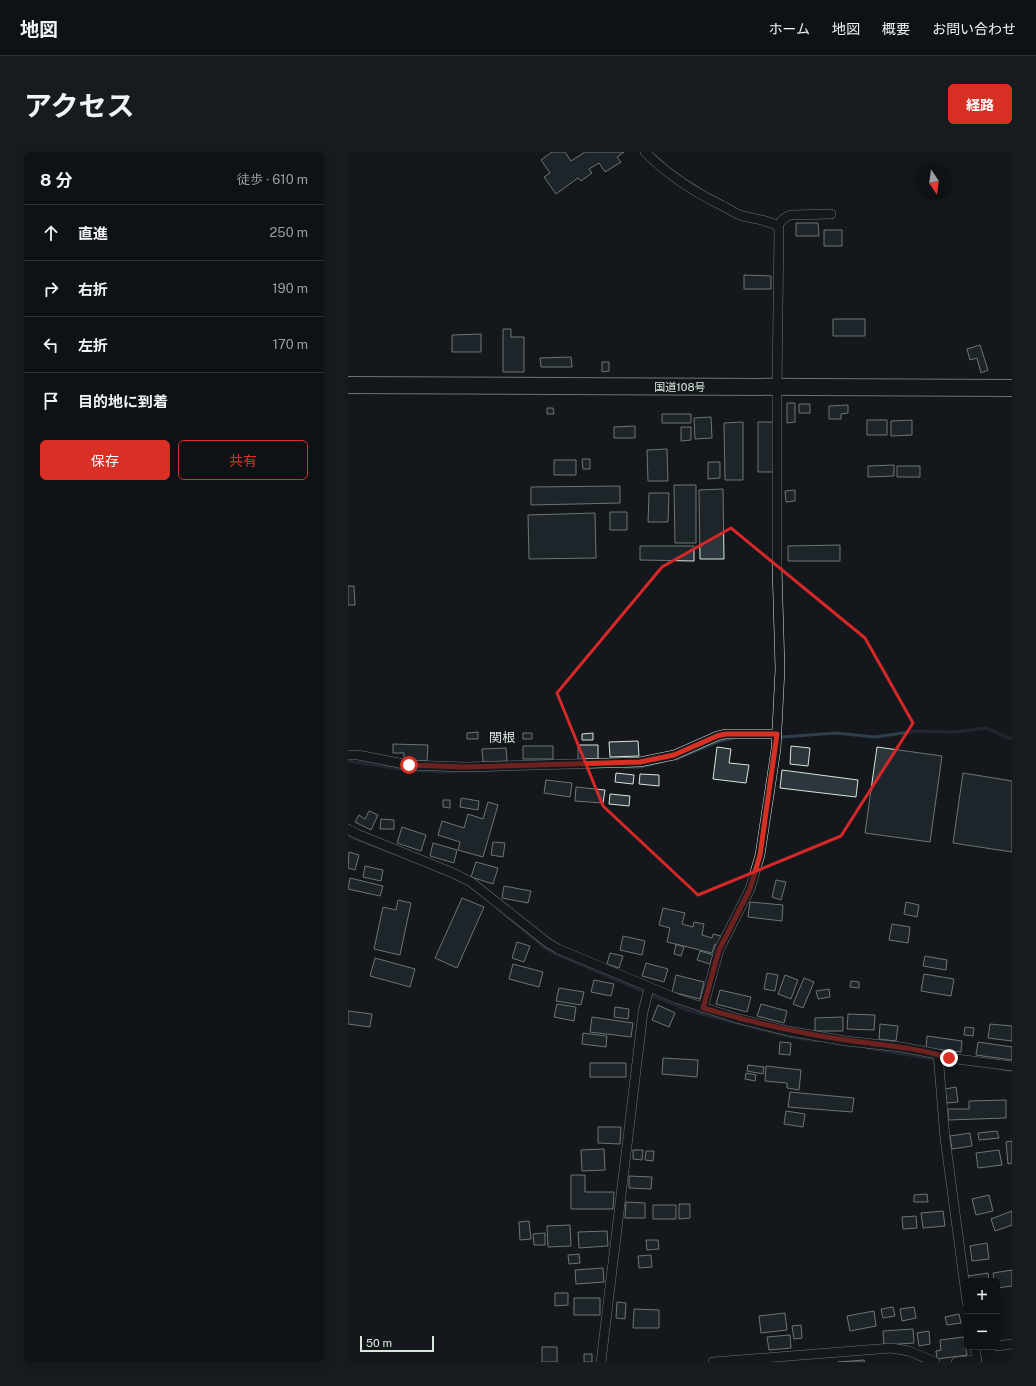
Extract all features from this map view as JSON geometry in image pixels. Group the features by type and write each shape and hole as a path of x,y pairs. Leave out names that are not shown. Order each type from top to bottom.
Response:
{"highway":[{"name":"国道108号","path":"348,385 1012,388"}],"street":[{"path":"645,152 657,164 694,192 740,215 773,223 780,229 777,388 777,566 780,669 777,734 757,870 750,889 719,950 703,1008"},
{"path":"778,226 781,220 786,216 831,214"},
{"path":"348,755 358,755 409,765 465,767 640,762 674,755 725,734 777,734"},
{"path":"348,829 471,882 548,943 558,949 649,988 703,1008 788,1031 901,1047 938,1054 949,1058 1012,1066"},
{"path":"601,1362 643,1012 649,988"},
{"path":"938,1054 945,1138 964,1280"},
{"path":"1000,1346 1012,1344"},
{"path":"713,1362 891,1348 909,1351 936,1362"},
{"path":"956,1362 976,1361 978,1350"}],"highlighted area":[{"path":"731,528 865,638 913,723 841,836 698,895 603,806 557,693 662,567"}],"building":[{"path":"552,152 565,152 571,161 585,152 624,152 617,157 621,162 605,172 599,163 589,169 592,173 581,181 578,178 556,194 544,177 550,173 541,160"},
{"path":"796,223 818,223 819,236 796,236"},
{"path":"824,230 842,230 842,246 824,246"},
{"path":"744,275 771,276 771,289 744,289"},
{"path":"833,319 865,319 865,336 833,336"},
{"path":"503,329 511,329 511,337 524,337 524,372 503,372"},
{"path":"481,334 481,352 452,352 452,335"},
{"path":"980,345 988,370 981,373 977,358 970,360 967,349"},
{"path":"571,357 572,367 541,367 540,358"},
{"path":"602,362 609,362 609,371 602,372"},
{"path":"787,403 795,403 795,422 787,423"},
{"path":"799,404 810,404 810,413 799,413"},
{"path":"848,405 848,413 841,414 841,419 829,419 829,406"},
{"path":"547,408 553,408 554,414 547,414"},
{"path":"662,414 691,414 691,423 662,423"},
{"path":"711,417 712,438 695,439 694,418"},
{"path":"867,420 887,420 887,435 867,435"},
{"path":"912,420 912,435 891,436 891,421"},
{"path":"743,422 743,480 725,480 724,423"},
{"path":"758,422 773,422 773,472 758,472"},
{"path":"635,426 635,438 614,438 614,427"},
{"path":"681,427 691,427 691,440 681,441"},
{"path":"667,449 668,481 648,481 647,450"},
{"path":"582,459 590,459 590,469 583,469"},
{"path":"554,460 576,460 576,475 554,475"},
{"path":"708,462 720,462 720,478 708,479"},
{"path":"894,465 894,476 868,477 868,466"},
{"path":"897,466 920,466 920,477 897,477"},
{"path":"674,485 696,485 696,543 675,543"},
{"path":"620,486 620,503 531,505 531,487"},
{"path":"723,489 724,559 700,559 699,490"},
{"path":"795,490 795,501 786,502 785,491"},
{"path":"649,493 669,493 668,522 648,522"},
{"path":"610,512 627,512 627,530 610,530"},
{"path":"595,513 596,558 529,559 528,515"},
{"path":"840,545 840,561 788,561 788,546"},
{"path":"640,546 694,546 694,561 640,560"},
{"path":"348,586 354,586 355,605 348,605"},
{"path":"478,732 478,739 467,739 467,733"},
{"path":"523,733 532,733 532,739 523,739"},
{"path":"593,733 593,740 582,740 582,734"},
{"path":"638,741 639,756 610,757 609,742"},
{"path":"393,744 428,745 427,761 404,760 404,753 393,753"},
{"path":"578,745 598,745 598,759 578,759"},
{"path":"523,746 553,746 553,759 523,759"},
{"path":"791,746 810,748 808,766 790,764"},
{"path":"717,747 731,749 729,763 749,765 746,783 713,779"},
{"path":"877,747 942,756 930,842 865,833"},
{"path":"506,748 507,761 483,762 482,749"},
{"path":"782,770 858,780 856,797 780,788"},
{"path":"616,773 634,775 633,784 615,782"},
{"path":"963,773 1012,781 1012,852 953,843"},
{"path":"640,774 659,775 659,786 639,784"},
{"path":"546,780 572,783 570,797 544,793"},
{"path":"576,787 605,790 603,803 575,801"},
{"path":"610,794 630,796 629,806 609,804"},
{"path":"461,798 479,801 478,810 460,807"},
{"path":"443,800 450,800 450,808 443,807"},
{"path":"488,802 498,805 483,857 458,850 460,842 438,835 442,821 464,828 468,814 483,819"},
{"path":"369,811 378,815 371,830 355,822 359,815 365,819"},
{"path":"381,819 394,820 394,829 380,829"},
{"path":"402,827 426,835 421,851 397,843"},
{"path":"493,842 505,843 503,857 491,855"},
{"path":"433,843 457,850 454,863 430,856"},
{"path":"349,852 359,855 355,870 348,868"},
{"path":"476,862 498,868 493,884 471,877"},
{"path":"365,866 383,870 381,881 363,877"},
{"path":"350,878 383,886 380,896 348,889"},
{"path":"776,880 786,882 781,900 772,897"},
{"path":"504,886 531,891 528,903 502,898"},
{"path":"462,898 484,907 457,968 435,958"},
{"path":"398,900 411,903 400,955 374,949 383,907 396,910"},
{"path":"750,902 783,905 782,921 748,917"},
{"path":"906,902 919,905 917,917 904,914"},
{"path":"663,908 685,913 682,924 693,927 694,922 704,924 702,935 712,938 713,934 721,936 719,945 715,944 712,953 667,942 670,928 659,925"},
{"path":"892,924 910,927 908,943 889,940"},
{"path":"623,936 645,941 642,955 620,950"},
{"path":"517,942 530,946 524,962 512,958"},
{"path":"676,944 684,947 681,956 674,954"},
{"path":"700,951 713,955 710,964 697,960"},
{"path":"610,953 623,956 619,968 607,964"},
{"path":"925,956 947,960 946,970 923,966"},
{"path":"375,958 415,969 410,987 370,976"},
{"path":"646,963 668,969 664,982 642,976"},
{"path":"513,964 543,972 539,987 509,979"},
{"path":"767,973 778,975 775,991 764,989"},
{"path":"924,974 954,979 951,996 921,991"},
{"path":"676,975 704,982 700,999 672,992"},
{"path":"785,975 798,980 791,999 778,994"},
{"path":"804,978 814,982 803,1008 793,1004"},
{"path":"594,980 614,984 611,996 591,992"},
{"path":"851,981 859,982 859,988 850,987"},
{"path":"559,988 584,992 581,1005 556,1001"},
{"path":"829,989 830,997 818,999 816,991"},
{"path":"720,990 751,997 747,1012 716,1004"},
{"path":"557,1004 576,1007 574,1021 554,1017"},
{"path":"761,1004 787,1011 784,1023 757,1016"},
{"path":"658,1005 675,1013 669,1027 652,1020"},
{"path":"615,1007 629,1009 628,1019 614,1017"},
{"path":"348,1011 372,1014 370,1027 348,1024"},
{"path":"848,1014 875,1015 874,1030 847,1029"},
{"path":"592,1017 633,1023 631,1037 590,1032"},
{"path":"843,1017 843,1031 815,1031 815,1018"},
{"path":"880,1024 898,1026 896,1041 879,1039"},
{"path":"990,1024 1012,1026 1012,1041 988,1038"},
{"path":"965,1027 974,1028 973,1036 964,1035"},
{"path":"583,1033 607,1036 606,1047 582,1044"},
{"path":"927,1036 962,1041 961,1052 926,1048"},
{"path":"780,1042 791,1043 790,1055 779,1054"},
{"path":"978,1042 1012,1047 1012,1060 976,1055"},
{"path":"663,1058 698,1060 697,1077 662,1074"},
{"path":"590,1063 626,1063 626,1077 590,1077"},
{"path":"748,1065 764,1067 763,1074 747,1071"},
{"path":"766,1066 801,1070 799,1090 787,1088 787,1083 765,1081"},
{"path":"746,1073 756,1075 755,1081 745,1079"},
{"path":"956,1087 958,1102 947,1103 945,1089"},
{"path":"790,1092 854,1098 852,1112 788,1107"},
{"path":"1006,1100 1006,1118 948,1120 948,1109 969,1109 969,1101"},
{"path":"786,1111 805,1114 803,1127 784,1124"},
{"path":"598,1127 621,1127 620,1144 598,1143"},
{"path":"997,1131 999,1138 979,1140 978,1133"},
{"path":"970,1133 972,1146 952,1149 950,1136"},
{"path":"1012,1141 1012,1163 1008,1164 1006,1142"},
{"path":"604,1149 605,1170 582,1171 581,1150"},
{"path":"633,1150 643,1150 642,1160 633,1159"},
{"path":"999,1150 1002,1165 978,1168 976,1153"},
{"path":"646,1151 654,1151 653,1161 645,1160"},
{"path":"571,1175 585,1175 585,1192 614,1192 613,1209 571,1209"},
{"path":"629,1176 652,1177 651,1189 629,1188"},
{"path":"927,1194 928,1202 914,1202 914,1195"},
{"path":"989,1195 993,1211 976,1215 972,1199"},
{"path":"626,1202 645,1203 645,1218 625,1218"},
{"path":"679,1204 690,1204 690,1218 679,1219"},
{"path":"653,1205 676,1205 676,1219 653,1219"},
{"path":"943,1211 945,1226 923,1228 921,1213"},
{"path":"1012,1211 1012,1225 995,1231 991,1219"},
{"path":"916,1216 917,1228 903,1229 902,1217"},
{"path":"529,1221 531,1239 520,1240 519,1222"},
{"path":"570,1225 571,1246 548,1247 547,1226"},
{"path":"607,1231 608,1246 579,1248 578,1232"},
{"path":"545,1233 545,1245 534,1245 533,1234"},
{"path":"646,1240 658,1240 659,1249 647,1250"},
{"path":"987,1243 989,1259 972,1261 970,1246"},
{"path":"579,1254 580,1263 569,1264 568,1255"},
{"path":"651,1255 652,1267 639,1268 638,1256"},
{"path":"603,1268 604,1282 576,1284 575,1270"},
{"path":"1012,1270 1012,1286 1000,1288 1000,1278 994,1278 993,1273"},
{"path":"988,1273 989,1278 968,1278 968,1276"},
{"path":"555,1293 568,1293 568,1305 555,1306"},
{"path":"574,1298 600,1298 600,1315 574,1315"},
{"path":"617,1302 626,1303 625,1319 616,1318"},
{"path":"893,1307 895,1316 883,1318 881,1309"},
{"path":"914,1307 916,1318 902,1321 900,1309"},
{"path":"634,1309 659,1310 659,1328 633,1328"},
{"path":"874,1311 876,1326 850,1331 847,1316"},
{"path":"785,1313 787,1330 761,1333 759,1316"},
{"path":"959,1314 961,1323 947,1325 945,1317"},
{"path":"801,1325 802,1338 794,1339 792,1326"},
{"path":"913,1329 914,1343 884,1345 883,1331"},
{"path":"929,1331 930,1344 919,1346 917,1333"},
{"path":"790,1335 791,1348 769,1350 767,1337"},
{"path":"964,1337 964,1350 966,1350 967,1355 937,1359 936,1351 941,1350 940,1340"},
{"path":"542,1347 557,1347 557,1362 542,1362"},
{"path":"584,1354 592,1354 592,1362 584,1362"},
{"path":"864,1360 865,1362 838,1362"}],"waterway":[{"path":"782,737 836,733 875,737 917,731 954,732 987,728 1008,738 1012,738"},
{"path":"676,759 719,741 734,738"},
{"path":"348,761 408,770 443,772 499,770"},
{"path":"625,767 641,767 665,761"},
{"path":"348,836 392,853"},
{"path":"497,908 545,948 642,991"},
{"path":"651,995 687,1010 786,1036 817,1041"},
{"path":"866,1048 934,1059"},
{"path":"1000,1069 1012,1071"}],"district":[{"name":"関根","path":"502,737"}],"route":[{"path":"409,765 465,767 640,762 674,755 725,734 777,734 757,870 750,889 719,950 703,1008 788,1031 901,1047 938,1054 949,1058"}]}
